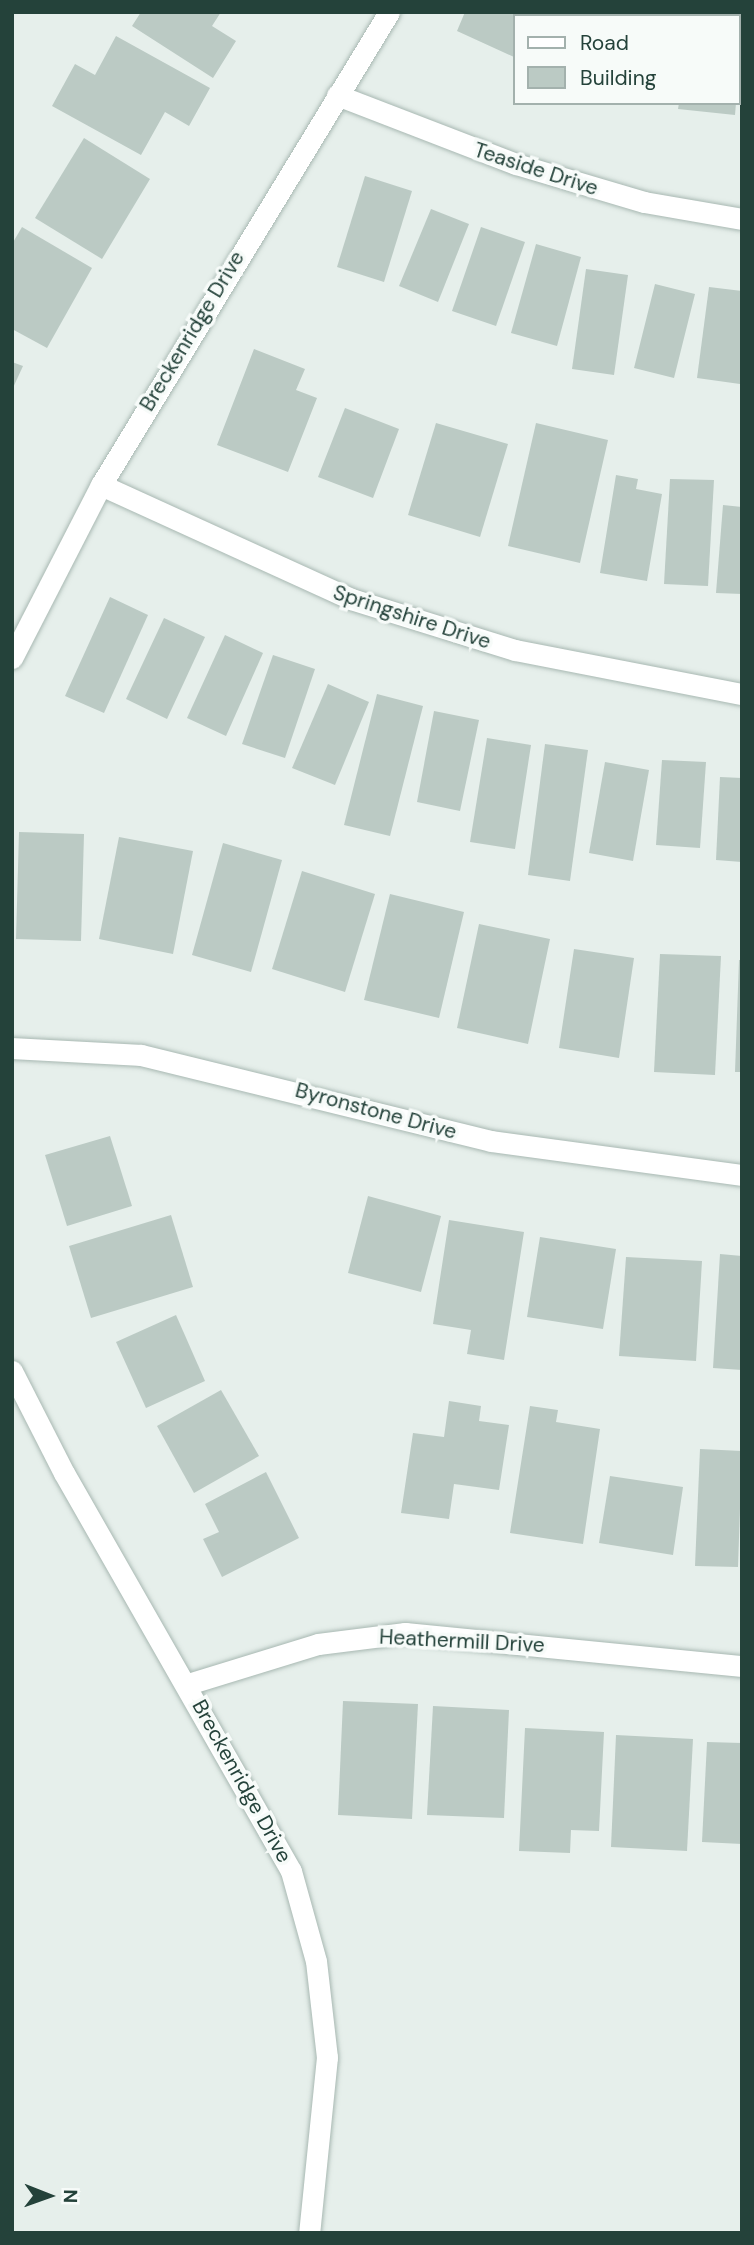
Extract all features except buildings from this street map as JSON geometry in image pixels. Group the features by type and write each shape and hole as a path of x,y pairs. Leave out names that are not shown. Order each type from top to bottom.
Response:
{"street":[{"name":"Breckenridge Drive","path":"12,658 101,485 389,12"},
{"name":"Teaside Drive","path":"337,96 516,164 644,202 742,219"},
{"name":"Springshire Drive","path":"101,485 351,599 515,650 742,694"},
{"name":"Byronstone Drive","path":"12,1048 141,1055 491,1140 742,1175"},
{"name":"Breckenridge Drive","path":"12,1371 64,1473 273,1831 314,1949 327,2057 309,2233"},
{"name":"Heathermill Drive","path":"188,1684 318,1644 405,1633 742,1666"}]}
